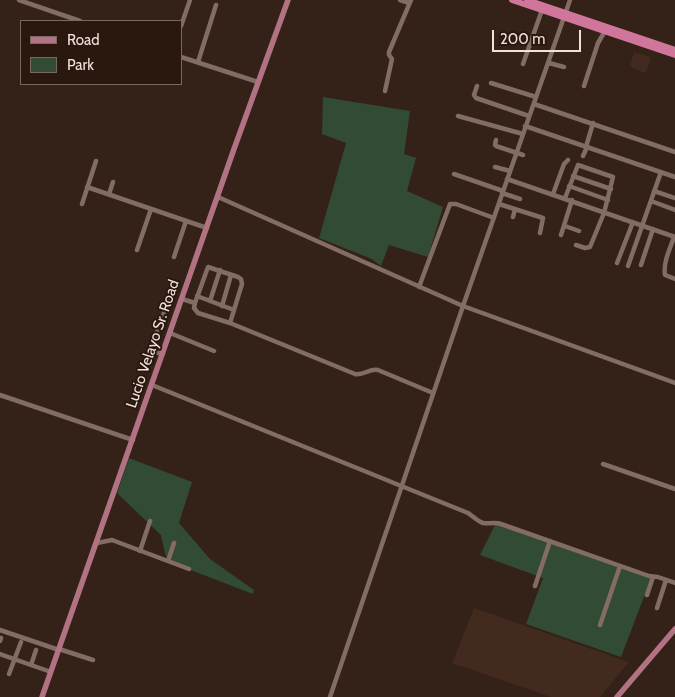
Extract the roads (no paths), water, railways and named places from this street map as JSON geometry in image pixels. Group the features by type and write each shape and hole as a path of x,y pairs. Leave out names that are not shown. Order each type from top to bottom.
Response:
{"highway":[{"path":"512,0 675,50"},
{"path":"527,0 605,31 675,55"}],"main road":[{"name":"Lucio Velayo Sr. Road","path":"42,697 288,0"},
{"path":"617,697 675,629"}],"street":[{"path":"19,0 77,20"},
{"path":"182,23 190,0"},
{"path":"385,91 392,59 389,52 410,2 400,0"},
{"path":"330,697 462,306 570,0"},
{"path":"198,62 216,5"},
{"path":"523,64 542,10"},
{"path":"584,86 598,43 605,31"},
{"path":"182,57 258,82"},
{"path":"549,63 564,67"},
{"path":"491,83 536,97"},
{"path":"477,86 474,94 476,98 529,116"},
{"path":"534,104 675,152"},
{"path":"458,116 523,134"},
{"path":"583,156 593,123"},
{"path":"525,126 675,177"},
{"path":"496,140 496,146 523,155"},
{"path":"553,194 564,164 568,160"},
{"path":"82,204 96,161"},
{"path":"565,198 576,166 579,165 613,177 604,213 590,247 585,248 576,245"},
{"path":"495,166 510,171"},
{"path":"628,266 661,172"},
{"path":"454,174 520,199"},
{"path":"573,176 611,189"},
{"path":"508,178 674,237 666,258 664,272 665,275 675,278"},
{"path":"109,194 113,182"},
{"path":"569,186 608,200"},
{"path":"88,187 207,228"},
{"path":"654,191 675,198"},
{"path":"218,198 462,306 675,383"},
{"path":"561,236 572,200"},
{"path":"651,201 675,210"},
{"path":"419,287 450,204 456,204 494,218"},
{"path":"499,204 543,218 540,232"},
{"path":"137,250 151,209"},
{"path":"513,217 515,209"},
{"path":"174,257 186,222"},
{"path":"616,263 633,222"},
{"path":"565,226 579,231"},
{"path":"641,265 653,230"},
{"path":"230,323 242,284 240,279 208,267 195,303 194,308 198,313 230,323 355,374 378,370 434,393"},
{"path":"210,301 220,270"},
{"path":"222,306 231,275"},
{"path":"163,354 150,351 173,288"},
{"path":"197,296 234,310"},
{"path":"182,299 195,303"},
{"path":"170,333 214,351"},
{"path":"152,385 301,445 401,488 468,513 484,523 495,522 620,566 675,583"},
{"path":"0,395 133,440"},
{"path":"603,464 675,489"},
{"path":"140,551 150,521"},
{"path":"97,543 112,540 189,568"},
{"path":"535,586 550,541"},
{"path":"168,561 174,543"},
{"path":"600,625 620,566"},
{"path":"646,595 653,577"},
{"path":"657,608 666,580"},
{"path":"0,630 93,660"},
{"path":"9,674 21,642"},
{"path":"31,665 36,650"},
{"path":"0,654 50,672"}]}
